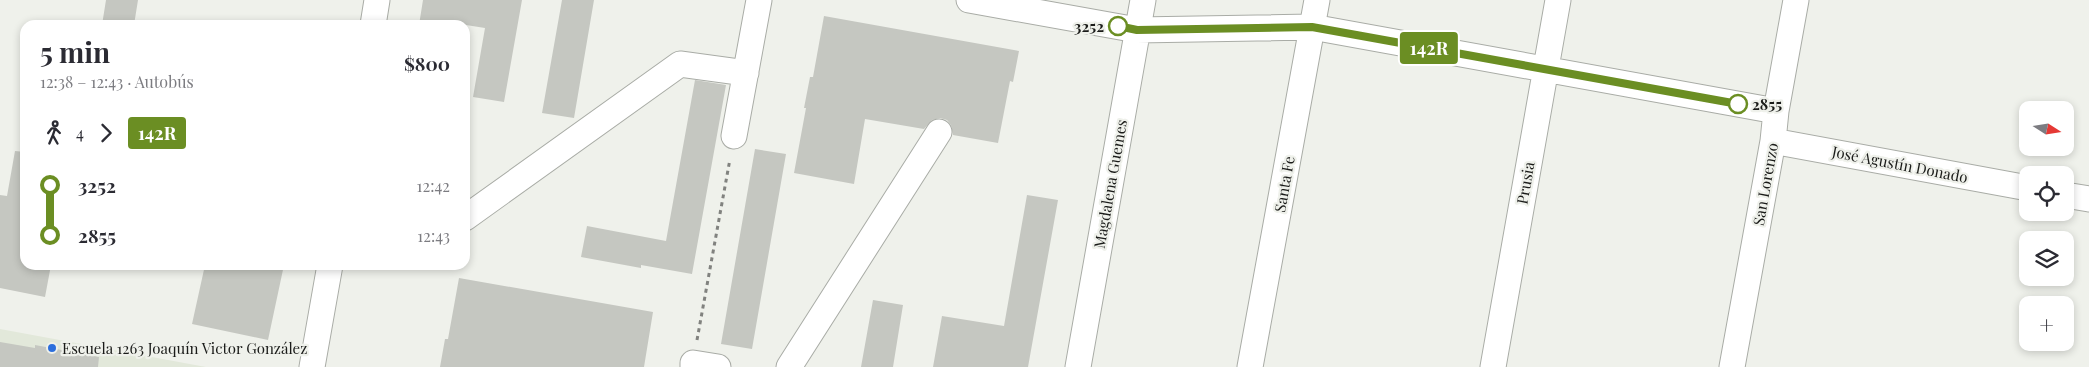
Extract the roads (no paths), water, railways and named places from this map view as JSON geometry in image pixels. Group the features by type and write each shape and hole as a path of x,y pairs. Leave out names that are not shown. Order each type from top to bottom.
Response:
{"street":[{"path":"374,20 377,0"},
{"path":"734,136 758,0"},
{"path":"969,0 1137,30 1312,27 1776,110"},
{"name":"Magdalena Guemes","path":"1078,367 1143,0"},
{"name":"Santa Fe","path":"1250,367 1317,0"},
{"name":"Prusia","path":"1492,367 1558,0"},
{"name":"San Lorenzo","path":"1732,367 1773,141 1776,110 1796,0"},
{"path":"470,214 680,64 746,73"},
{"path":"789,367 939,132"},
{"name":"José Agustín Donado","path":"1773,141 2019,186"},
{"path":"2074,196 2089,199"},
{"path":"312,367 329,270"},
{"path":"693,365 718,367"}],"place":[{"name":"3252","path":"1118,26"},
{"name":"2855","path":"1738,104"},
{"name":"Escuela 1263 Joaquín Victor González","path":"52,348"}]}
